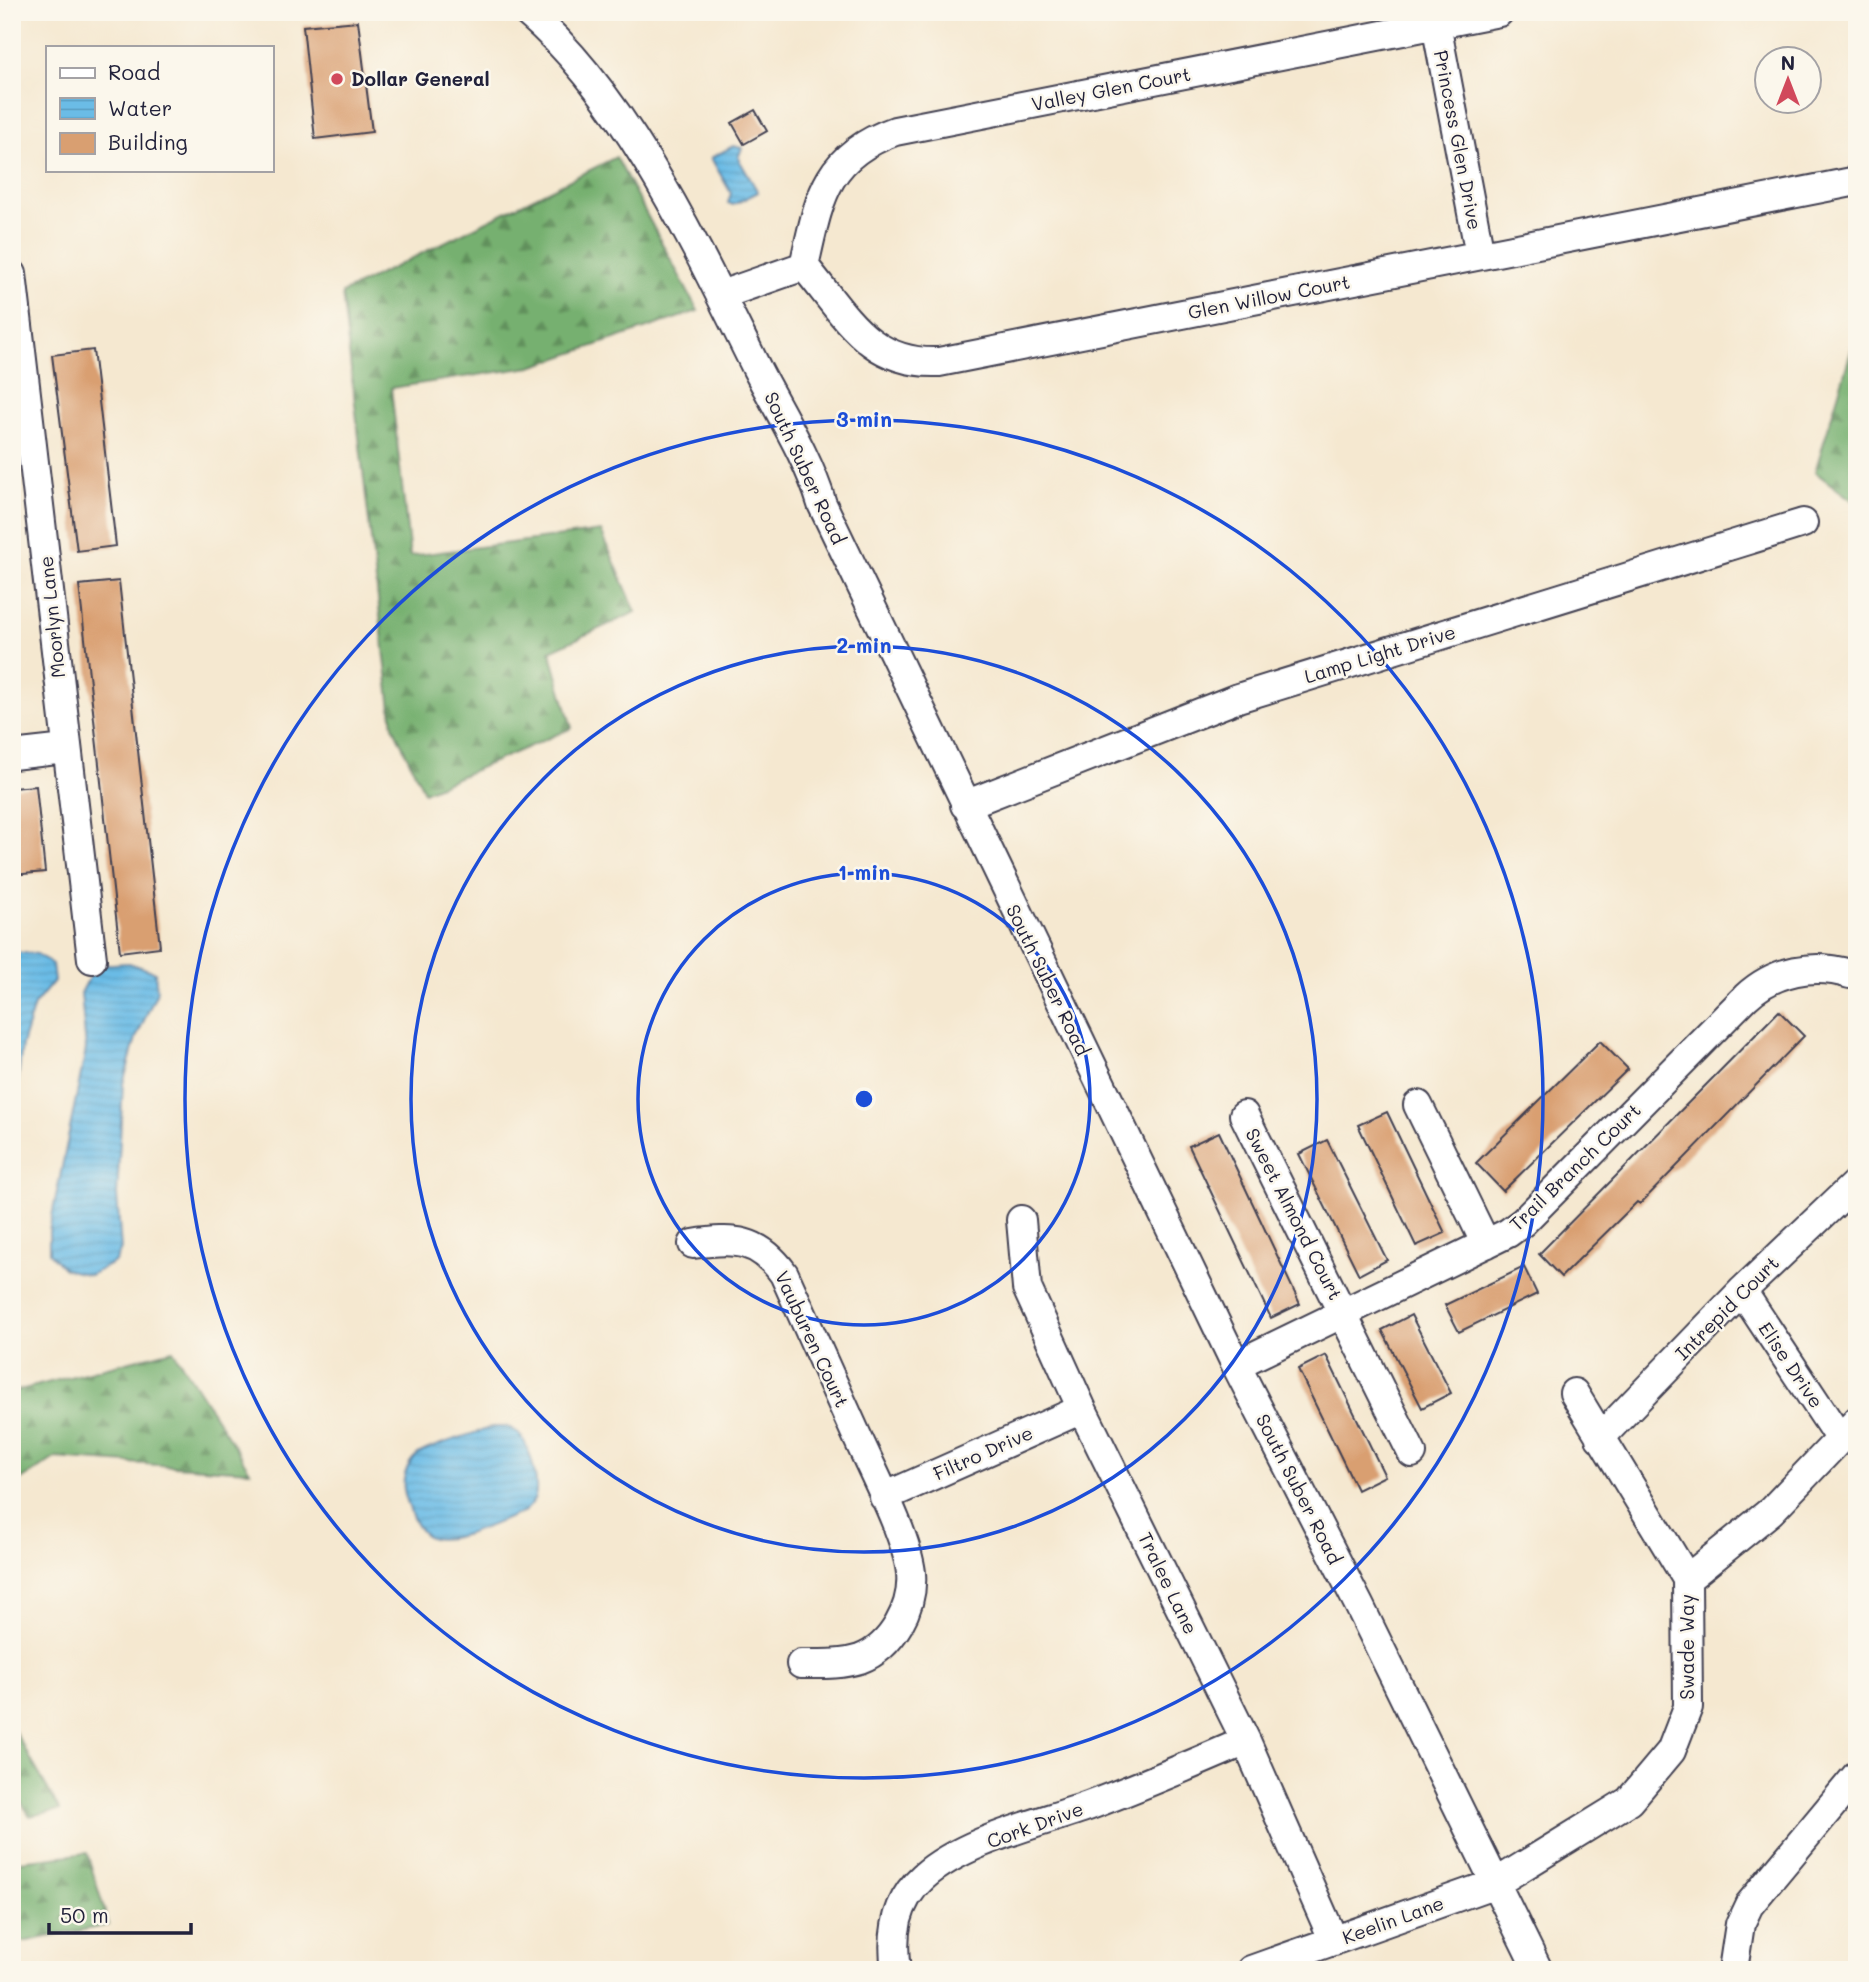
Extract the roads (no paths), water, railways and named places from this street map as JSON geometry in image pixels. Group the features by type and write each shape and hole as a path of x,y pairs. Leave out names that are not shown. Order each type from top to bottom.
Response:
{"street":[{"name":"South Suber Road","path":"527,12 578,64 615,115 675,208 720,295 808,469 965,805 1236,1365 1359,1605 1538,1970"},
{"name":"Valley Glen Court","path":"804,266 819,200 826,185 847,158 877,138 909,129 1499,12"},
{"name":"Princess Glen Drive","path":"1436,24 1480,255"},
{"name":"Glen Willow Court","path":"804,266 869,343 896,358 919,363 939,362 1857,181"},
{"path":"720,295 804,266"},
{"name":"Moorlyn Lane","path":"12,274 92,960"},
{"name":"Lamp Light Drive","path":"965,805 1238,698 1802,523"},
{"path":"12,755 66,749"},
{"name":"Trail Branch Court","path":"1236,1365 1486,1244 1523,1222 1756,987 1790,972 1828,967 1850,974"},
{"path":"1418,1105 1486,1244"},
{"name":"Sweet Almond Court","path":"1244,1115 1412,1453"},
{"name":"Intrepid Court","path":"1600,1438 1742,1291 1857,1182"},
{"name":"Tralee Lane","path":"1021,1220 1027,1288 1082,1409 1245,1741 1334,1941"},
{"name":"Vauburen Court","path":"693,1244 736,1241 755,1246 771,1257 784,1274 884,1497 911,1576 908,1597 898,1627 878,1649 860,1659 839,1663 802,1664"},
{"name":"Elise Drive","path":"1742,1291 1849,1430"},
{"name":"Swade Way","path":"1496,1883 1629,1801 1671,1751 1688,1707 1687,1579 1574,1393"},
{"name":"Filtro Drive","path":"884,1497 1082,1409"},
{"path":"1687,1579 1771,1511 1849,1430"},
{"name":"Cork Drive","path":"895,1970 894,1924 905,1900 921,1878 943,1862 975,1846 1153,1782 1245,1741"},
{"path":"1733,1970 1740,1924 1749,1905 1857,1775"},
{"name":"Keelin Lane","path":"1251,1970 1496,1883"}],"water":[{"path":"733,146 742,148 738,158 758,192 733,205 728,203 731,193 711,158"},
{"path":"12,952 37,954 52,964 54,981 34,1005 22,1045 12,1134"},
{"path":"129,963 155,972 157,992 136,1038 123,1084 117,1195 121,1249 115,1262 90,1275 64,1269 49,1253 49,1231 86,1049 81,993 96,965"},
{"path":"493,1427 512,1429 524,1442 535,1477 536,1492 532,1503 525,1511 473,1532 444,1539 432,1538 423,1533 412,1515 404,1489 404,1478 410,1463 422,1451"}],"place":[{"name":"Dollar General","path":"337,79"}]}
